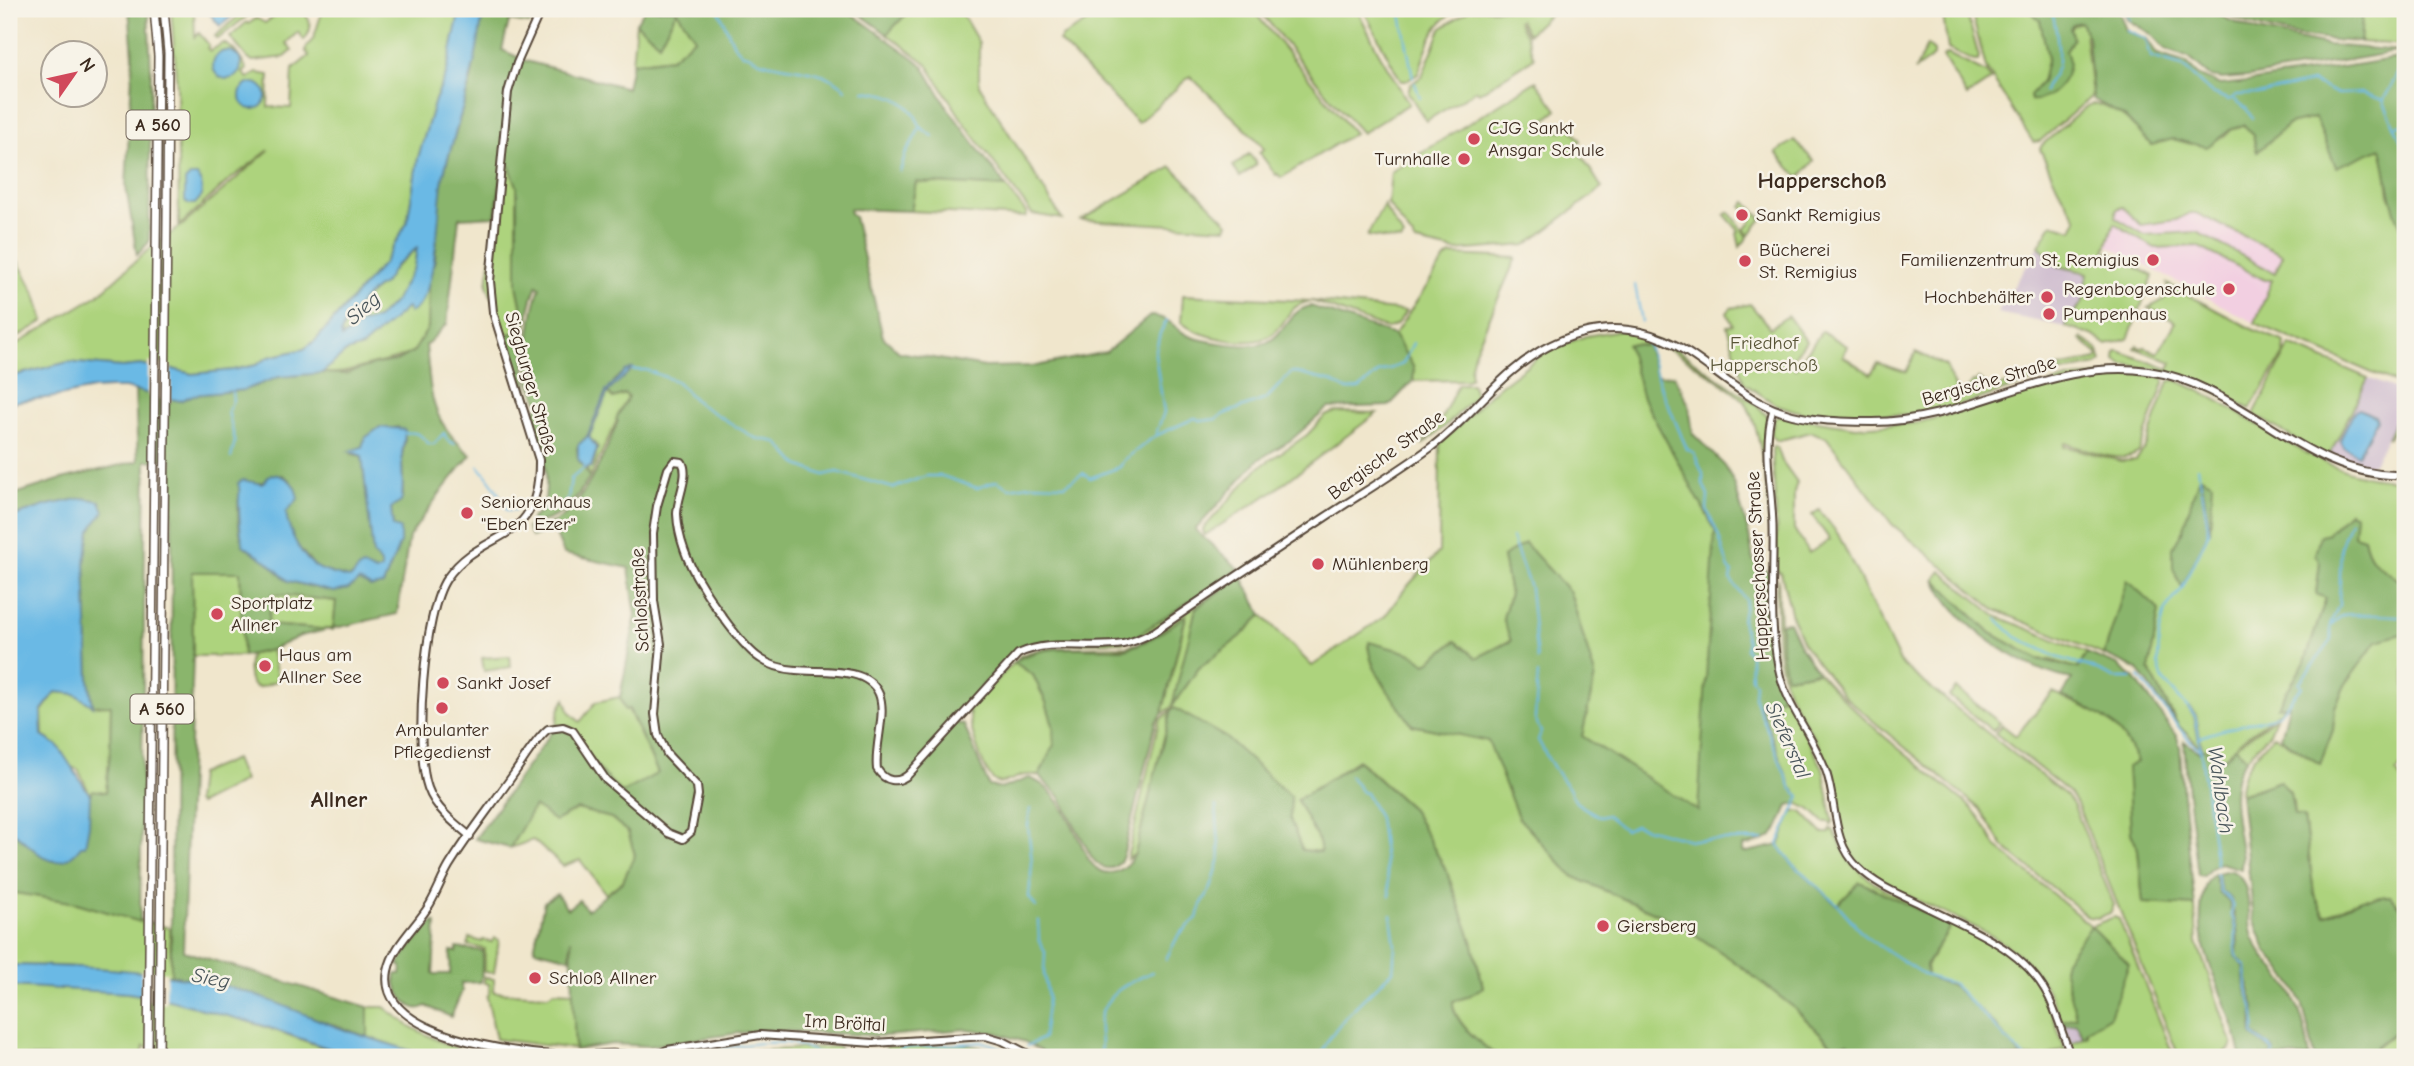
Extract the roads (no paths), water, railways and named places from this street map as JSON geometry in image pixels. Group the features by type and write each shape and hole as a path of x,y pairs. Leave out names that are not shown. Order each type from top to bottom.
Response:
{"highway":[{"name":"A 560","path":"148,1054 158,56 154,9"},
{"name":"A 560","path":"159,1056 168,53 164,9"}],"main road":[{"name":"Siegburger Straße","path":"470,836 448,817 428,790 422,763 424,673 428,637 439,591 447,577 465,559 520,524 530,510 539,476 539,460 493,312 490,281 508,92 517,62 541,9"},
{"name":"Bergische Straße","path":"1240,574 1432,446 1526,360 1564,339 1599,330 1627,329 1652,334 1686,350 1737,388 1773,409 1808,418 1848,422 1905,419 1949,411 2078,372 2110,368 2169,374 2217,395 2326,461 2374,474 2405,475"},
{"name":"Schloßstraße","path":"635,1057 612,1052 559,1056 480,1045 454,1038 408,1014 396,1003 388,985 387,973 391,961 430,904 448,867 545,732 559,726 573,731 603,776 664,831 681,839 688,837 691,832 698,795 697,786 692,778 673,763 664,750 658,736 655,714 661,644 654,601 653,533 665,476 674,461 682,463 685,469 677,507 680,532 691,566 703,588 746,646 760,659 795,670 846,673 872,685 879,694 881,705 877,768 883,776 891,780 900,780 909,774 1018,654 1042,645 1107,645 1136,641 1154,632 1240,574"},
{"name":"Im Bröltal","path":"653,1057 667,1050 760,1035 874,1043 986,1036 1003,1041 1034,1057"}],"street":[{"name":"Happerschosser Straße","path":"1773,409 1768,444 1773,523 1774,642 1785,689 1821,757 1829,779 1841,841 1854,863 1875,881 1992,941 2022,961 2032,971 2048,997 2071,1057"}],"water":[{"path":"206,9 241,9 220,26"},
{"path":"460,9 483,9 472,70 443,177 430,278 418,307 409,313 408,307 362,347 346,352 322,373 279,377 244,390 193,395 180,401 125,388 110,388 9,404 9,377 68,362 122,367 142,365 192,374 256,365 269,357 304,349 316,340 383,264 407,223 418,158 435,100 446,75","holes":["417,248 414,267 395,301 377,319 361,323 342,338 341,333 346,321 364,299 384,284 395,266"]},
{"path":"227,51 237,55 241,65 237,75 227,79 217,75 213,65 217,55"},
{"path":"253,83 262,87 266,96 262,105 253,109 244,105 240,96 244,87"},
{"path":"190,176 197,176 201,181 202,196 195,204 185,201 185,181"},
{"path":"633,368 608,392 589,437 597,449 591,467 585,468 578,459 578,445 587,437 606,391 625,371"},
{"path":"2359,409 2375,416 2377,420 2358,455 2344,447 2340,440 2354,412"},
{"path":"380,427 405,430 401,502 391,508 393,527 400,529 400,543 383,585 371,587 359,581 348,589 334,592 288,581 269,563 243,545 238,483 243,480 262,484 271,474 277,475 286,478 295,488 298,499 286,512 287,519 297,544 313,565 348,578 363,566 376,572 381,569 381,564 373,554 362,456 349,451 362,447 365,438"},
{"path":"83,498 100,501 104,511 90,531 85,562 89,680 93,706 75,694 56,692 41,711 42,736 58,746 90,795 89,825 85,846 81,846 61,861 52,861 9,830 9,518 48,505"},
{"path":"9,965 113,969 216,984 429,1057 354,1057 261,1025 169,1000 128,993 9,986"}],"waterway":[{"path":"718,9 734,45 743,54 763,62 826,76 846,89"},
{"path":"1400,9 1413,78"},
{"path":"2044,92 2056,71 2058,60 2052,9"},
{"path":"2124,9 2130,20"},
{"path":"2127,30 2146,39 2151,57 2182,66 2210,92 2229,100 2237,95 2257,94 2312,82 2338,94 2362,93 2383,100 2405,150"},
{"path":"2384,99 2405,60"},
{"path":"1415,83 1420,98"},
{"path":"864,91 901,101 911,110 923,129 933,136"},
{"path":"2234,99 2246,108 2252,118"},
{"path":"2396,126 2405,124"},
{"path":"900,172 905,155 920,128"},
{"name":"Sieferstal","path":"1635,285 1642,322"},
{"path":"1156,434 1164,412 1155,354 1160,333 1167,320"},
{"name":"Sieferstal","path":"1646,338 1659,383 1687,449 1694,453 1703,474 1703,484 1708,496 1707,510 1732,572 1730,579 1746,600 1742,620 1746,649 1750,655 1751,678 1755,683 1754,697 1791,788 1800,796 1778,844 1791,862 1838,905 1866,937 1924,975 1953,984 2024,1057"},
{"path":"632,370 646,370 676,381 699,404 755,438 777,442 798,465 824,475 837,472 893,488 926,476 942,476 977,488 997,481 1009,488 1035,484 1065,485 1083,473 1090,478 1120,467 1124,460 1155,436 1195,418 1202,421 1216,419 1266,399 1292,372 1333,382 1347,390 1359,389 1378,373 1403,364 1413,343"},
{"path":"231,458 235,441 228,411 233,400 232,392"},
{"path":"405,433 418,434 429,444 434,444 444,433 447,440 455,444"},
{"path":"479,466 507,510 516,510"},
{"path":"543,509 561,506 568,499 571,479 585,467"},
{"path":"2198,467 2209,532 2182,589 2165,610 2159,636 2158,664 2163,680 2195,716 2199,736"},
{"path":"2330,625 2339,605 2341,545 2350,521"},
{"path":"1512,538 1530,588 1537,660"},
{"name":"Wahlbach","path":"2216,865 2199,738 2269,718 2280,712 2302,687 2299,683 2332,640 2330,626 2343,615 2405,617"},
{"path":"1997,619 2016,637 2057,657 2114,678 2132,678"},
{"path":"1538,674 1535,719 1541,732 1538,740 1578,804 1600,817 1607,815 1625,830 1635,825 1690,840 1763,840"},
{"path":"2139,677 2187,738 2201,751"},
{"path":"1350,776 1362,792 1366,793 1379,818 1390,896"},
{"path":"1166,959 1178,936 1197,918 1211,888 1220,858 1216,806"},
{"path":"1030,809 1028,826 1032,863 1029,897 1036,907"},
{"name":"Wahlbach","path":"2216,874 2220,891 2233,907 2231,914 2237,956 2246,966 2247,989 2253,1006 2253,1034 2273,1051 2273,1057"},
{"path":"1320,1057 1342,1021 1393,971 1395,946 1391,915"},
{"path":"1027,1046 1043,1038 1048,997 1044,975 1045,952 1039,939 1038,920"},
{"path":"1099,1057 1100,1019 1107,1002 1120,989 1152,972"},
{"path":"890,1057 903,1048 984,1042 1017,1057"},
{"path":"698,1057 735,1046 766,1043 793,1044 824,1057"}],"place":[{"name":"CJG Sankt Ansgar Schule","path":"1474,139"},
{"name":"Turnhalle","path":"1464,159"},
{"name":"Sankt Remigius","path":"1742,215"},
{"name":"Familienzentrum St. Remigius","path":"2153,260"},
{"name":"Bücherei St. Remigius","path":"1745,261"},
{"name":"Regenbogenschule","path":"2229,289"},
{"name":"Hochbehälter","path":"2047,297"},
{"name":"Pumpenhaus","path":"2049,314"},
{"name":"Seniorenhaus \"Eben Ezer\"","path":"467,513"},
{"name":"Mühlenberg","path":"1318,564"},
{"name":"Sportplatz Allner","path":"217,614"},
{"name":"Haus am Allner See","path":"265,666"},
{"name":"Sankt Josef","path":"443,683"},
{"name":"Ambulanter Pflegedienst","path":"442,708"},
{"name":"Giersberg","path":"1603,926"},
{"name":"Schloß Allner","path":"535,978"}],"district":[{"name":"Happerschoß","path":"1822,180"},
{"name":"Allner","path":"339,799"}],"water label":[{"name":"Sieg","path":"363,308"},
{"name":"Sieg","path":"211,978"}],"park label":[{"name":"Friedhof Happerschoß","path":"1764,354"}]}
